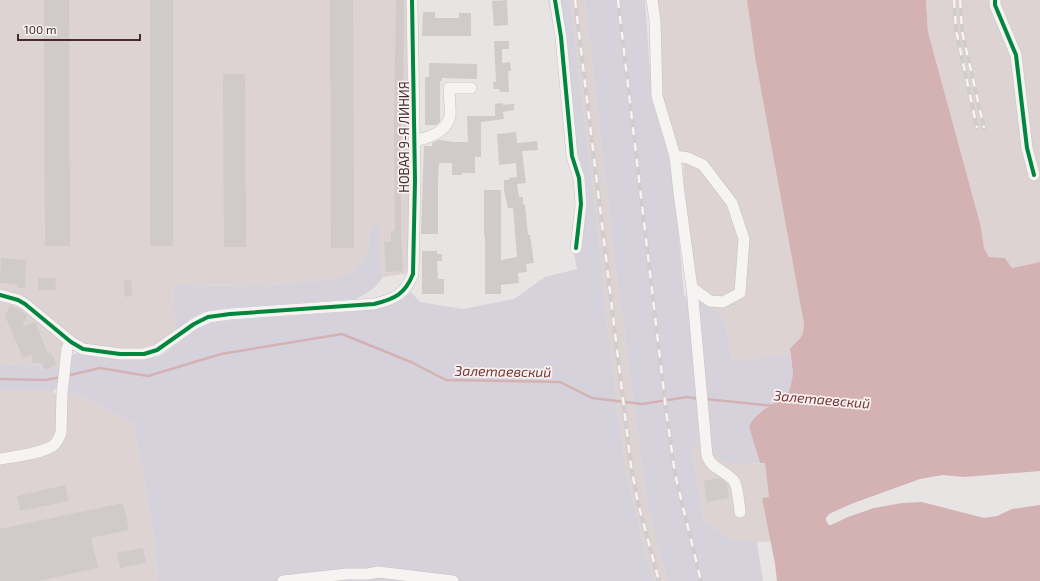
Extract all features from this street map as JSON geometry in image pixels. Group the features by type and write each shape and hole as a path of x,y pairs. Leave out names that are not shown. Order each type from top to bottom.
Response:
{"street":[{"name":"НОВАЯ 9-Я ЛИНИЯ","path":"71,342 83,349 120,354 144,354 157,350 194,324 208,317 230,314 374,304 389,301 402,293 409,284 413,274 414,141 412,0"},
{"path":"555,0 561,36 572,156 579,178 581,204 576,248"},
{"path":"652,0 655,21 657,96 675,156 678,193 692,288 698,374 707,456 713,466 735,483 740,512"},
{"path":"995,0 995,5 1016,55 1027,148 1034,175"},
{"path":"414,141 429,137 442,130 450,117 449,88 471,88"},
{"path":"675,156 688,158 703,165 732,203 744,239 740,294 722,302 710,301 692,288"},
{"path":"0,295 26,304 71,342 67,348 66,356 62,394 61,433 59,439 55,445 47,450 0,460"},
{"path":"283,581 378,572 453,581"}],"shaded area":[{"path":"0,0 409,0 410,273 383,277 379,264 379,226 371,226 367,255 354,270 338,278 262,286 173,285 175,331 155,344 141,348 117,348 83,345 0,291"},
{"path":"548,0 570,0 602,264 604,300 625,466 646,557 654,581 158,581 155,540 134,424 75,393 66,395 69,358 76,353 120,359 145,359 161,356 197,329 211,323 358,311 389,306 403,299 411,292 420,302 463,309 514,299 545,277 577,269 573,249 578,205 563,117 556,37"},
{"path":"570,0 585,0 615,262 647,502 659,552 668,581 654,581 646,557 625,466 604,300 602,264"},
{"path":"585,0 645,0 652,99 669,158 675,194 684,296 703,303 724,317 732,361 790,354 793,374 791,390 771,406 759,413 749,427 760,463 739,465 722,461 713,446 710,436 701,437 692,449 704,521 732,540 757,542 763,581 668,581 659,552 647,502 642,466 615,262"},
{"path":"657,0 747,0 755,57 804,324 804,333 801,339 790,349 790,354 732,361 724,317 703,303 694,283 684,192 683,165 662,95"},
{"path":"926,0 1040,0 1040,262 1012,268 1005,258 989,257 984,248 981,227 928,32"},
{"path":"371,226 379,226 379,264 383,277 375,287 360,297 356,299 228,308 206,311 190,319 175,331 173,285 262,286 338,278 354,270 367,255"},
{"path":"0,300 13,303 23,308 61,341 63,345 62,366 51,370 41,370 40,366 0,364"},
{"path":"0,364 40,366 41,370 51,370 62,366 59,386 54,390 0,390"},
{"path":"0,390 54,390 54,393 66,395 75,393 134,424 155,540 158,581 0,581"},
{"path":"710,436 739,465 765,463 769,497 763,498 771,541 751,543 732,540 704,521 692,449 701,437"}],"water":[{"path":"747,0 926,0 928,32 981,227 984,248 989,257 1005,258 1012,268 1040,262 1040,471 964,477 943,475 920,479 851,504 829,514 826,521 829,525 831,525 874,508 902,503 922,502 984,518 997,516 1012,509 1040,505 1040,581 777,581 762,498 769,497 765,463 760,463 749,427 752,421 762,411 780,400 790,390 793,374 790,349 802,336 804,324 755,57"}],"building":[{"path":"44,0 69,0 70,246 45,246"},
{"path":"150,0 173,0 173,246 150,246"},
{"path":"330,0 353,0 354,248 331,248"},
{"path":"396,0 404,0 403,122 401,122 401,231 403,271 386,272 384,242 391,242 391,231 395,231 394,127"},
{"path":"507,0 508,25 494,26 492,1"},
{"path":"423,12 435,12 435,18 459,18 459,13 471,13 471,36 422,36"},
{"path":"494,41 509,41 509,49 502,49 502,63 510,62 511,71 508,71 509,92 500,92 499,89 494,89 493,82 496,82"},
{"path":"429,63 477,64 477,79 442,78 442,81 440,81 440,122 436,125 425,125 425,77 429,77"},
{"path":"223,74 245,74 246,247 224,247"},
{"path":"503,103 503,105 514,104 514,110 503,112 504,119 481,122 481,157 475,157 475,173 452,175 452,163 439,163 438,234 421,234 424,146 432,146 432,143 439,140 468,142 467,116 495,116 495,104"},
{"path":"516,132 517,143 537,141 538,150 522,151 526,183 517,184 519,197 523,197 523,205 525,204 528,235 530,235 534,263 526,264 527,272 518,273 519,283 501,285 501,294 485,294 484,190 501,190 501,260 517,257 513,208 508,208 504,190 504,180 517,177 516,163 499,165 497,134"},
{"path":"422,251 437,251 437,254 442,254 442,261 437,261 438,279 444,279 444,294 422,294"},
{"path":"1,258 26,260 25,288 17,288 17,284 0,283"},
{"path":"38,278 56,278 55,290 38,290"},
{"path":"131,280 132,296 125,297 124,281"},
{"path":"10,305 27,315 22,327 35,322 48,354 51,352 56,364 48,369 43,369 43,363 32,363 32,354 23,358 5,316"},
{"path":"720,478 727,484 729,498 707,502 704,481"},
{"path":"65,485 69,501 20,511 17,496"},
{"path":"123,503 129,530 91,538 98,568 38,581 0,581 0,529"},
{"path":"143,548 146,563 120,568 117,553"}],"waterway":[{"name":"Залетаевский","path":"66,376 100,368 148,376 221,354 342,334 411,362 446,380 560,382 592,398 642,404 687,397 699,399"},
{"name":"Залетаевский","path":"0,379 46,380 61,377"},
{"name":"Залетаевский","path":"706,399 774,406"}],"railway":[{"path":"575,0 631,466 638,503 659,581"},
{"path":"618,0 666,410 675,474 701,581"},
{"path":"954,0 956,30 977,128"},
{"path":"960,0 962,31 984,128"}],"cycle path":[{"path":"0,295 18,300 25,304 71,342 83,349 120,354 144,354 157,350 194,324 208,317 230,314 374,304 398,295 403,291 413,274 415,180 412,0"},
{"path":"555,0 561,37 572,156 579,178 581,204 576,248"},
{"path":"995,0 995,5 1016,55 1027,148 1034,175"}]}
